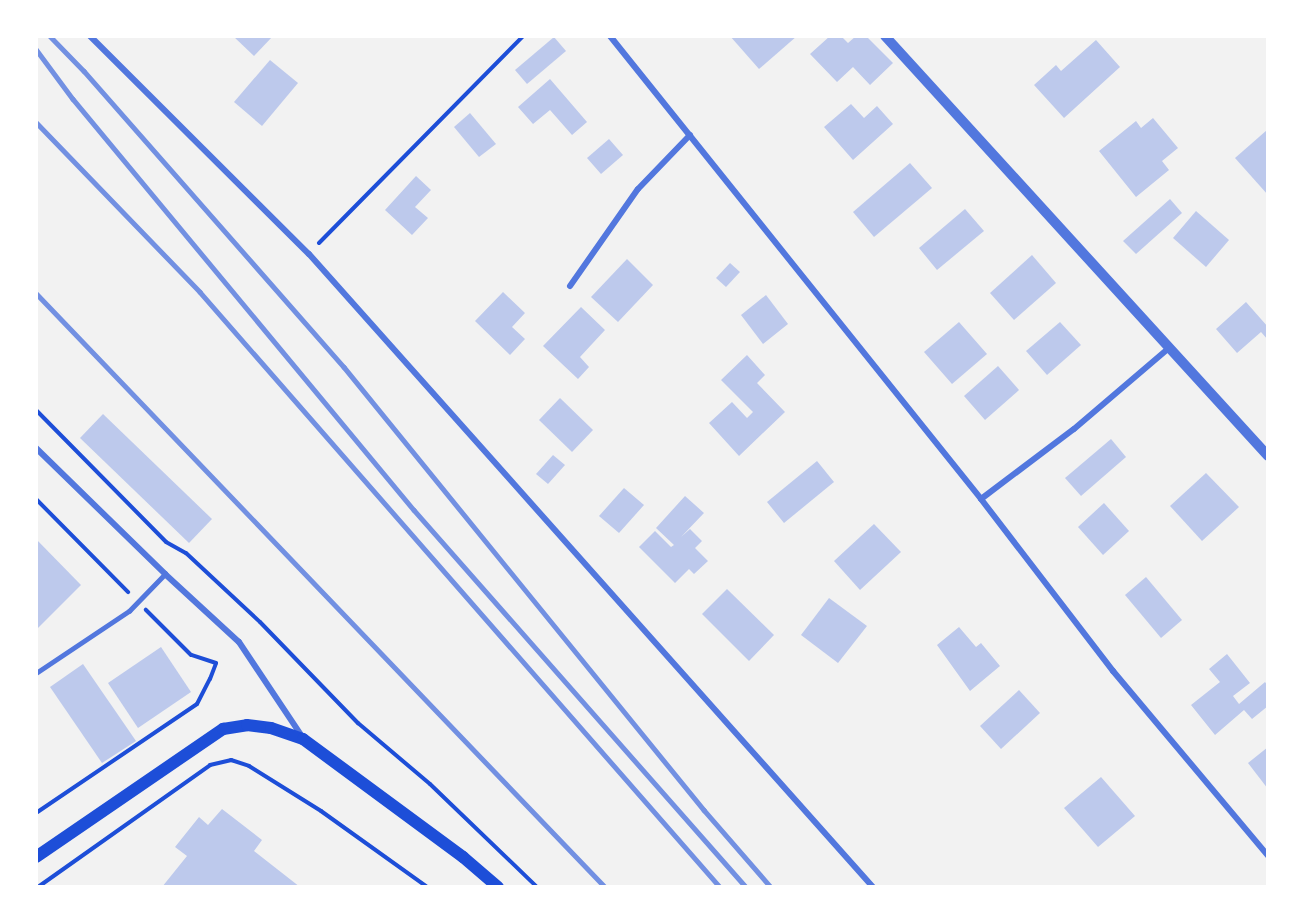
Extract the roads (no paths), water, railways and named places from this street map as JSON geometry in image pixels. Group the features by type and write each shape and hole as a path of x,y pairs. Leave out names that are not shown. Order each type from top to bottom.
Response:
{"main road":[{"path":"36,857 223,729 247,725 271,728 303,739 463,857 498,887"}],"street":[{"path":"90,36 309,254 873,887"},
{"path":"610,36 981,499 1113,671 1268,856"},
{"path":"885,36 1266,451"},
{"path":"570,286 638,189 690,135"},
{"path":"981,499 1074,429 1171,347"},
{"path":"36,448 165,574 239,642 303,739"}],"lane":[{"path":"36,673 138,603 165,574"}],"railway":[{"path":"50,36 84,71 344,367 704,810 771,887"},
{"path":"36,49 73,99 414,510 746,887"},
{"path":"36,122 200,292 720,887"},
{"path":"36,293 605,887"}]}
